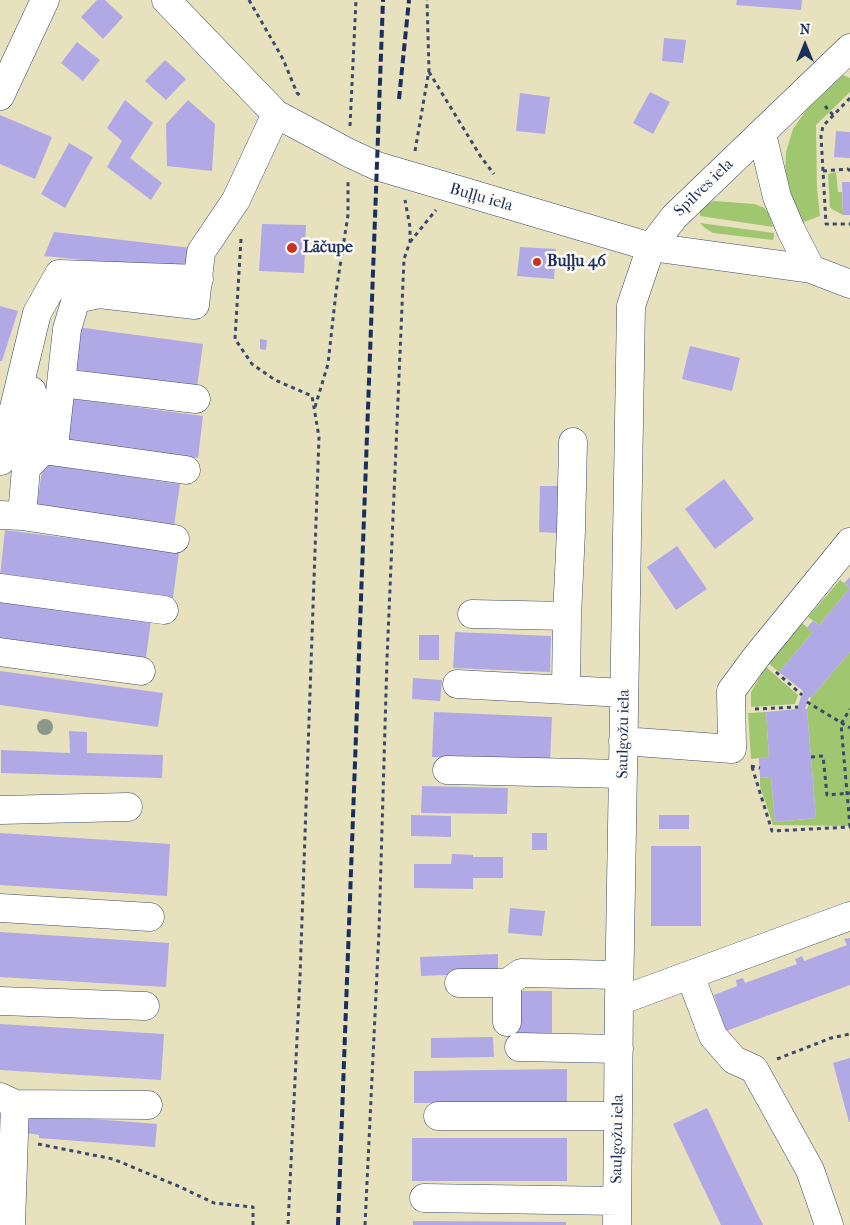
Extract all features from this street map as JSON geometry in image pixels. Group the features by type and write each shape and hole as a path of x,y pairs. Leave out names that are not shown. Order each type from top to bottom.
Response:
{"street":[{"path":"0,96 45,0"},
{"name":"Buļļu iela","path":"168,1 276,114 377,166 651,247 811,269 850,284"},
{"name":"Spilves iela","path":"651,247 674,217 847,57"},
{"path":"24,460 55,438 67,329 76,299 99,294 195,305 201,252 236,200 276,114"},
{"path":"762,134 777,197 811,269"},
{"name":"Saulgožu iela","path":"617,1213 631,306 651,247"},
{"path":"175,539 11,516 24,460 32,332 37,313 59,274 199,279"},
{"path":"61,383 196,399"},
{"path":"566,690 573,442"},
{"path":"24,460 186,470"},
{"path":"624,741 732,749 731,692 850,542"},
{"path":"0,588 164,610"},
{"path":"472,614 567,616"},
{"path":"0,652 141,671"},
{"path":"457,684 624,693"},
{"path":"447,770 623,774"},
{"path":"0,810 128,807"},
{"path":"0,908 150,917"},
{"path":"459,983 506,983 521,973 619,988 690,975 850,916"},
{"path":"690,975 713,1036 734,1060 754,1069 810,1170 830,1225"},
{"path":"506,983 507,1022"},
{"path":"0,1000 145,1006"},
{"path":"519,1047 619,1049"},
{"path":"11,1225 15,1138 8,1100 148,1104"},
{"path":"438,1116 618,1116"},
{"path":"424,1198 617,1213"}],"path":[{"path":"249,0 283,59 297,93 304,99"},
{"path":"343,125 350,129 356,0"},
{"path":"410,242 410,227 404,197 413,178 415,146 429,72 427,0"},
{"path":"429,72 481,157 496,176"},
{"path":"850,98 823,126 821,136 826,224 850,224"},
{"path":"314,410 328,364 348,215 349,153"},
{"path":"823,170 848,169 850,171"},
{"path":"365,1225 404,259 410,242 439,206"},
{"path":"241,238 235,339 252,364 275,380 312,396 319,437 300,977 288,1225"},
{"path":"758,656 802,695"},
{"path":"807,702 850,728"},
{"path":"732,711 798,707"},
{"path":"752,767 772,831 850,827 849,793 841,724 850,709"},
{"path":"811,757 823,756 827,795 849,793"},
{"path":"754,1069 801,1048 850,1034"},
{"path":"15,1138 48,1147 113,1159 214,1203 253,1206 253,1225"}],"green space":[{"path":"843,75 850,78 850,92 816,125 817,189 820,216 804,222 794,207 785,176 786,152 793,129 812,102 837,78"},
{"path":"836,172 838,192 842,192 843,215 830,208 828,174"},
{"path":"714,201 755,204 764,208 769,213 773,227 700,216 700,210 708,203"},
{"path":"700,223 774,233 774,237 773,240 713,233"},
{"path":"840,580 850,588 819,625 808,617"},
{"path":"802,623 813,632 779,672 768,663"},
{"path":"850,652 850,826 773,825 760,786 760,778 771,777 775,822 816,818 807,709 811,698"},
{"path":"766,667 798,695 795,704 751,707 751,692"},
{"path":"766,712 769,757 751,759 748,713"}],"building":[{"path":"97,0 105,0 123,17 103,39 81,17"},
{"path":"737,0 802,0 801,10 736,5"},
{"path":"664,38 686,40 683,63 662,61"},
{"path":"77,42 100,60 83,81 61,63"},
{"path":"165,60 186,79 166,100 145,81"},
{"path":"650,92 670,102 653,134 633,123"},
{"path":"520,93 550,97 545,134 516,131"},
{"path":"125,100 153,123 130,158 162,183 151,200 107,167 122,141 107,128"},
{"path":"188,100 215,124 212,171 167,166 166,124"},
{"path":"0,115 52,137 35,179 0,164"},
{"path":"836,131 850,132 850,158 834,157"},
{"path":"69,143 93,157 65,208 41,194"},
{"path":"842,182 850,182 850,215 843,215"},
{"path":"262,224 306,225 304,273 259,271"},
{"path":"54,232 191,248 189,271 44,256"},
{"path":"520,247 556,249 554,279 517,276"},
{"path":"0,306 18,311 2,361 0,361"},
{"path":"77,327 203,344 197,387 71,369"},
{"path":"260,339 267,340 266,350 260,349"},
{"path":"690,346 740,358 732,391 682,379"},
{"path":"67,398 203,416 198,458 62,439"},
{"path":"43,464 180,484 174,526 37,505"},
{"path":"724,479 754,519 715,549 685,509"},
{"path":"540,486 560,486 560,519 557,519 557,533 539,532"},
{"path":"5,530 179,552 173,598 0,576"},
{"path":"677,546 707,589 676,610 647,567"},
{"path":"850,577 850,588 844,583"},
{"path":"850,588 850,652 811,698 809,697 805,709 807,709 816,818 775,822 771,777 760,778 759,758 769,757 766,712 797,709 803,691 779,672 813,632 807,628 810,624 813,621 819,625"},
{"path":"0,600 151,621 145,664 0,643"},
{"path":"455,632 551,636 550,672 453,668"},
{"path":"419,635 439,635 439,660 419,660"},
{"path":"0,671 163,693 158,727 0,705"},
{"path":"413,678 442,680 440,701 412,699"},
{"path":"434,712 552,717 550,762 432,757"},
{"path":"69,731 87,732 87,753 163,755 162,778 1,773 1,750 70,753"},
{"path":"422,786 508,788 507,814 421,813"},
{"path":"411,815 451,816 451,837 411,836"},
{"path":"659,815 689,815 689,829 659,829"},
{"path":"0,833 170,844 167,896 0,885"},
{"path":"532,833 547,833 547,850 532,850"},
{"path":"651,846 701,846 701,926 651,926"},
{"path":"452,854 473,855 473,857 503,857 503,878 473,878 473,889 414,888 414,864 451,864"},
{"path":"510,908 545,911 542,936 508,933"},
{"path":"0,932 169,943 166,987 0,977"},
{"path":"850,938 850,985 726,1031 714,995 737,986 736,980 743,978 745,983 797,964 795,959 802,956 804,961 847,945 844,939"},
{"path":"498,954 498,973 421,976 420,957"},
{"path":"517,991 552,991 552,1037 517,1037"},
{"path":"0,1024 164,1034 161,1080 0,1070"},
{"path":"493,1037 494,1057 431,1058 431,1038"},
{"path":"850,1058 850,1122 849,1122 833,1063"},
{"path":"567,1069 567,1102 414,1103 414,1071"},
{"path":"707,1108 763,1225 721,1225 673,1124"},
{"path":"28,1114 157,1124 155,1147 39,1138 39,1135 27,1133"},
{"path":"412,1138 567,1138 567,1181 412,1181"},
{"path":"413,1221 566,1222 566,1225 413,1225"}],"railway":[{"path":"338,1225 383,0"},
{"path":"399,99 409,0"}],"place":[{"name":"Lāčupe","path":"292,248"},
{"name":"Buļļu 46","path":"537,262"}]}
